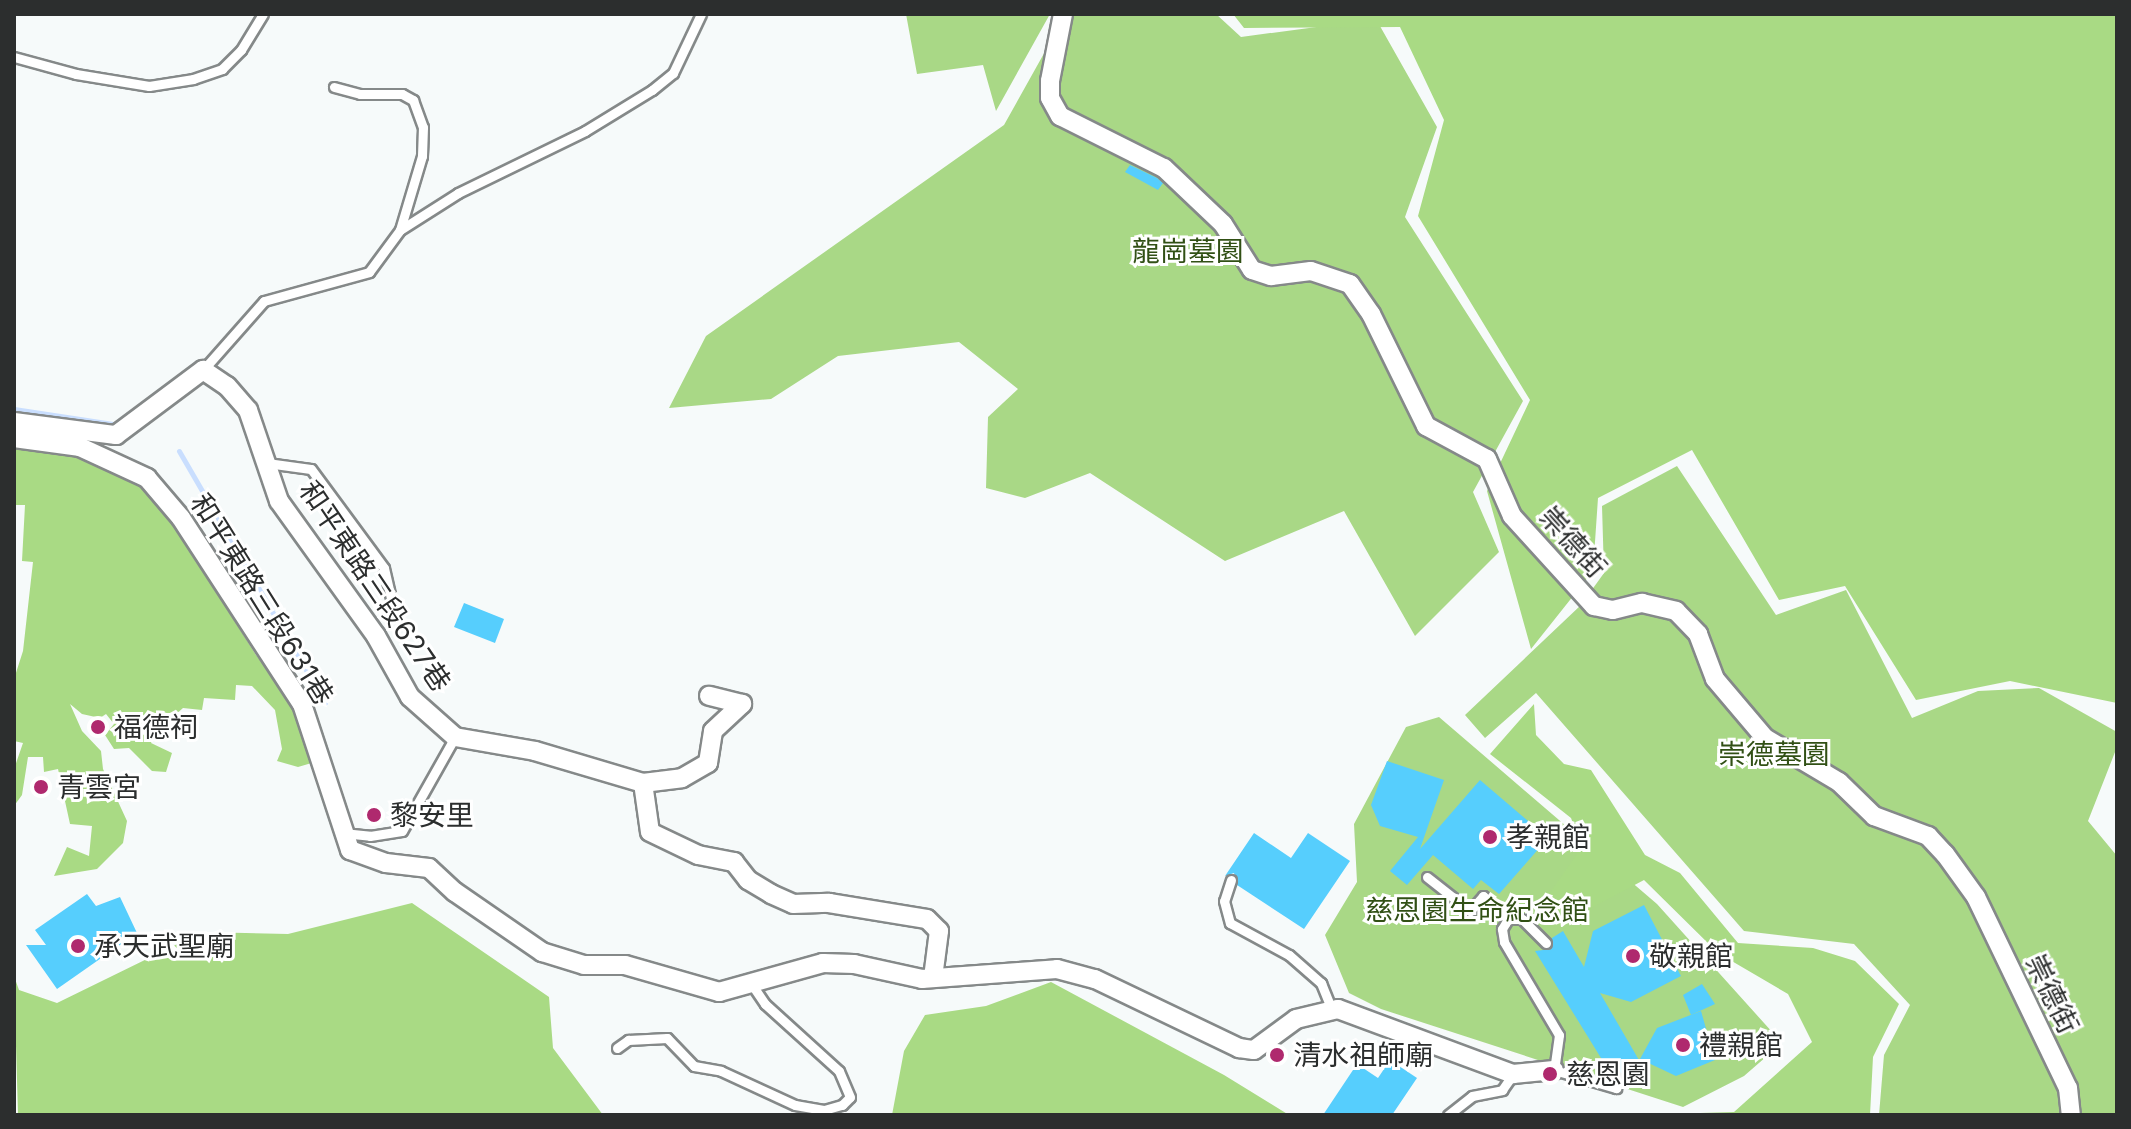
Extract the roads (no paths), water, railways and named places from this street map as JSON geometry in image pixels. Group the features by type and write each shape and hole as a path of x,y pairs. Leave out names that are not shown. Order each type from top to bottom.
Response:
{"street":[{"name":"崇德街","path":"1063,14 1050,81 1050,98 1060,116 1164,168 1223,224 1252,270 1271,276 1311,271 1350,284 1371,314 1426,426 1487,459 1512,516 1594,606 1613,610 1642,603 1676,611 1698,634 1715,679 1765,738 1839,782 1874,816 1928,836 1945,854 1976,897 2068,1088 2071,1115"},
{"path":"14,422 116,435 203,370"},
{"name":"和平東路三段627巷","path":"203,370 248,410 279,501 376,636 410,697 455,737"},
{"name":"和平東路三段631巷","path":"14,438 107,456 147,478 181,518 302,704 331,783 343,833"},
{"path":"455,737 535,751 643,783 682,778 708,763 713,731 742,704 709,696"},
{"path":"643,783 650,832 698,855 734,862 748,880 771,894 793,904 829,903 927,919 939,931 933,978"},
{"path":"343,833 350,850 362,857 429,868 455,892 542,952 584,965 625,965 701,990 752,985 823,963 933,978 1057,969 1095,979 1222,1043 1254,1050 1296,1019 1332,1010 1366,1017 1513,1074 1554,1070"}],"lane":[{"path":"14,57 76,74 149,86 193,79 222,69 241,50 263,14"},
{"path":"400,230 458,193 585,131 652,90 673,73 701,14"},
{"path":"203,370 264,301 369,272 400,230 422,156 423,127 413,100 391,92 360,94 334,87"},
{"path":"267,463 311,469 384,568 391,598"},
{"path":"343,833 370,836 402,831 455,737"},
{"path":"1427,877 1470,911 1483,896 1508,919 1522,919 1546,943"},
{"path":"1231,880 1224,901 1230,923 1289,955 1321,983 1332,1010"},
{"path":"1508,919 1504,942 1559,1035 1554,1070 1616,1088 1616,1078"},
{"path":"617,1048 628,1040 667,1038 694,1066 721,1071 795,1105 825,1112 842,1105 850,1097 839,1071 765,1004 752,985"},
{"path":"1448,1115 1472,1096 1502,1090 1513,1074"}],"waterway":[{"path":"14,409 113,424"},
{"path":"179,451 325,703"}],"place":[{"name":"福德祠","path":"98,727"},
{"name":"青雲宮","path":"41,787"},
{"name":"黎安里","path":"374,815"},
{"name":"孝親館","path":"1490,837"},
{"name":"承天武聖廟","path":"78,946"},
{"name":"敬親館","path":"1633,956"},
{"name":"禮親館","path":"1683,1045"},
{"name":"清水祖師廟","path":"1277,1055"},
{"name":"慈恩園","path":"1550,1074"}],"park label":[{"name":"龍崗墓園","path":"1188,251"},
{"name":"崇德墓園","path":"1774,754"},
{"name":"慈恩園生命紀念館","path":"1477,910"}]}
